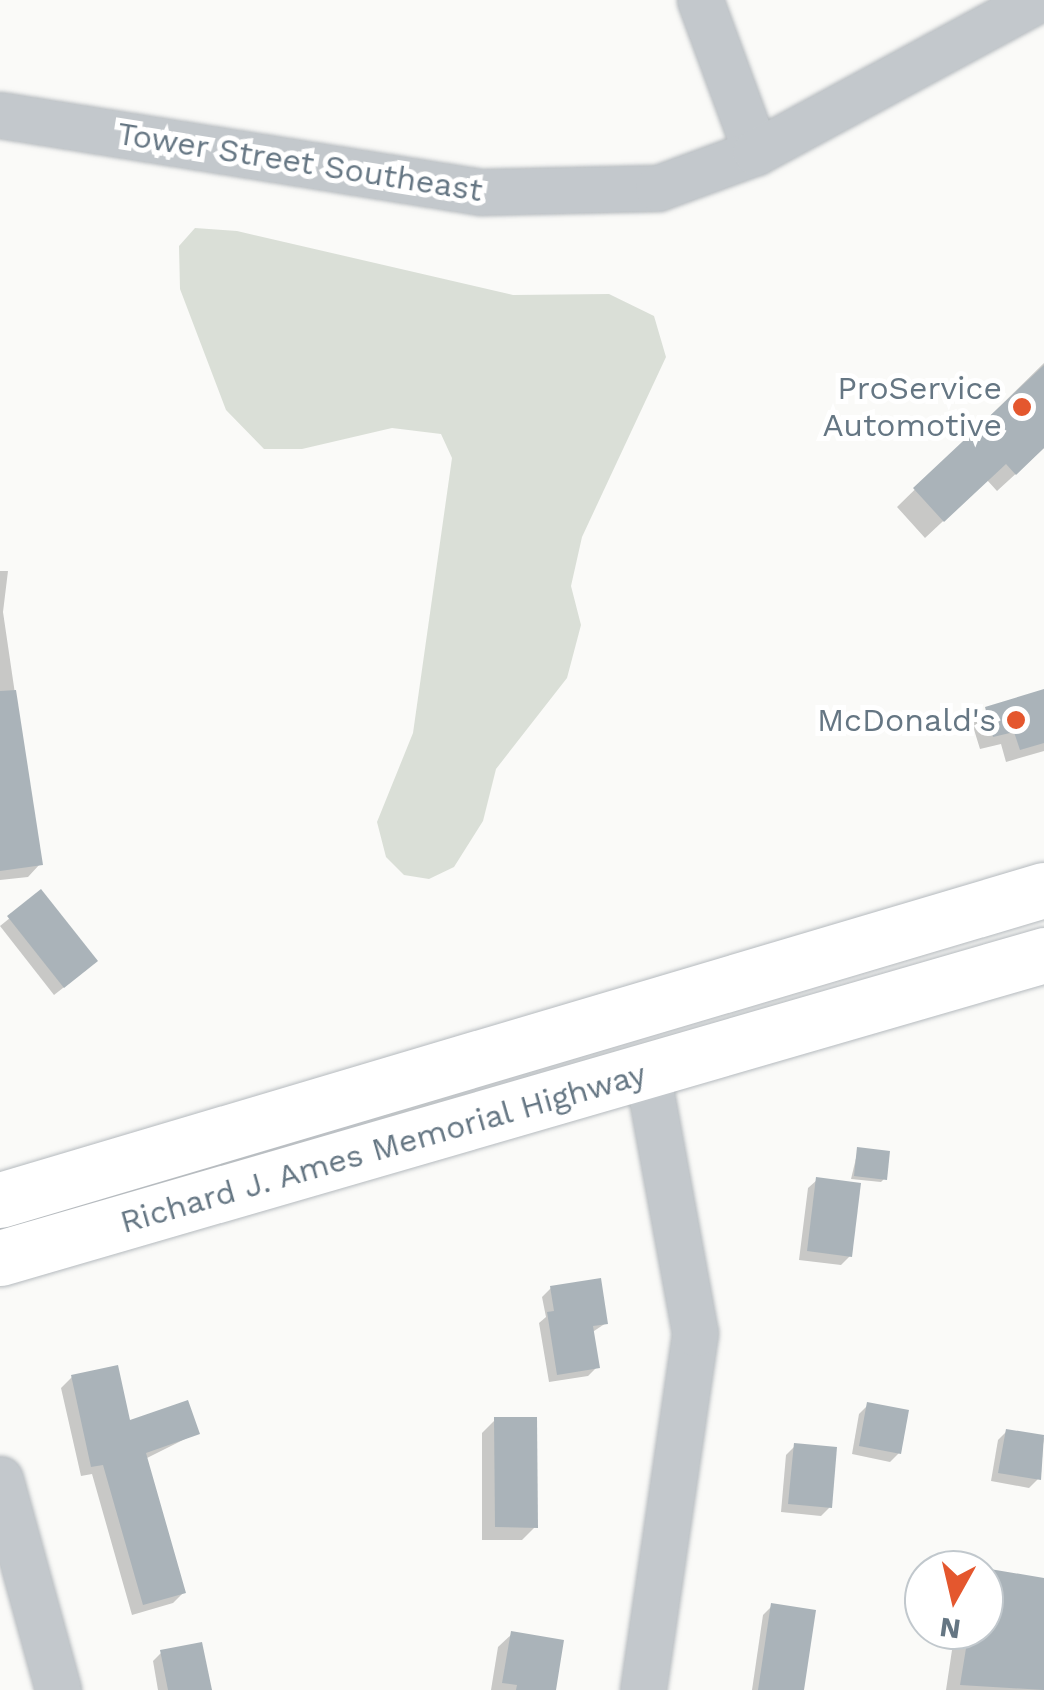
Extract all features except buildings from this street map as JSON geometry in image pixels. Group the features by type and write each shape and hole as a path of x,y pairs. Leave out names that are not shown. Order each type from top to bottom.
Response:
{"main road":[{"name":"Richard J. Ames Memorial Highway","path":"0,1200 1044,890"},
{"name":"Richard J. Ames Memorial Highway","path":"0,1258 1044,955"}],"street":[{"path":"700,0 756,152"},
{"name":"Tower Street Southeast","path":"0,115 481,192 658,188 756,152 1036,0"},
{"path":"644,1690 694,1333 647,1072"},
{"path":"0,1479 58,1690"}],"shaded area":[{"path":"195,228 237,231 513,295 609,294 654,316 666,357 582,537 571,586 581,625 567,678 496,769 483,821 454,867 429,879 404,875 386,857 377,822 413,733 452,458 441,434 392,428 302,449 264,449 226,410 180,289 179,246"}],"place":[{"name":"ProService Automotive","path":"1022,407"},
{"name":"McDonald's","path":"1016,720"}]}
